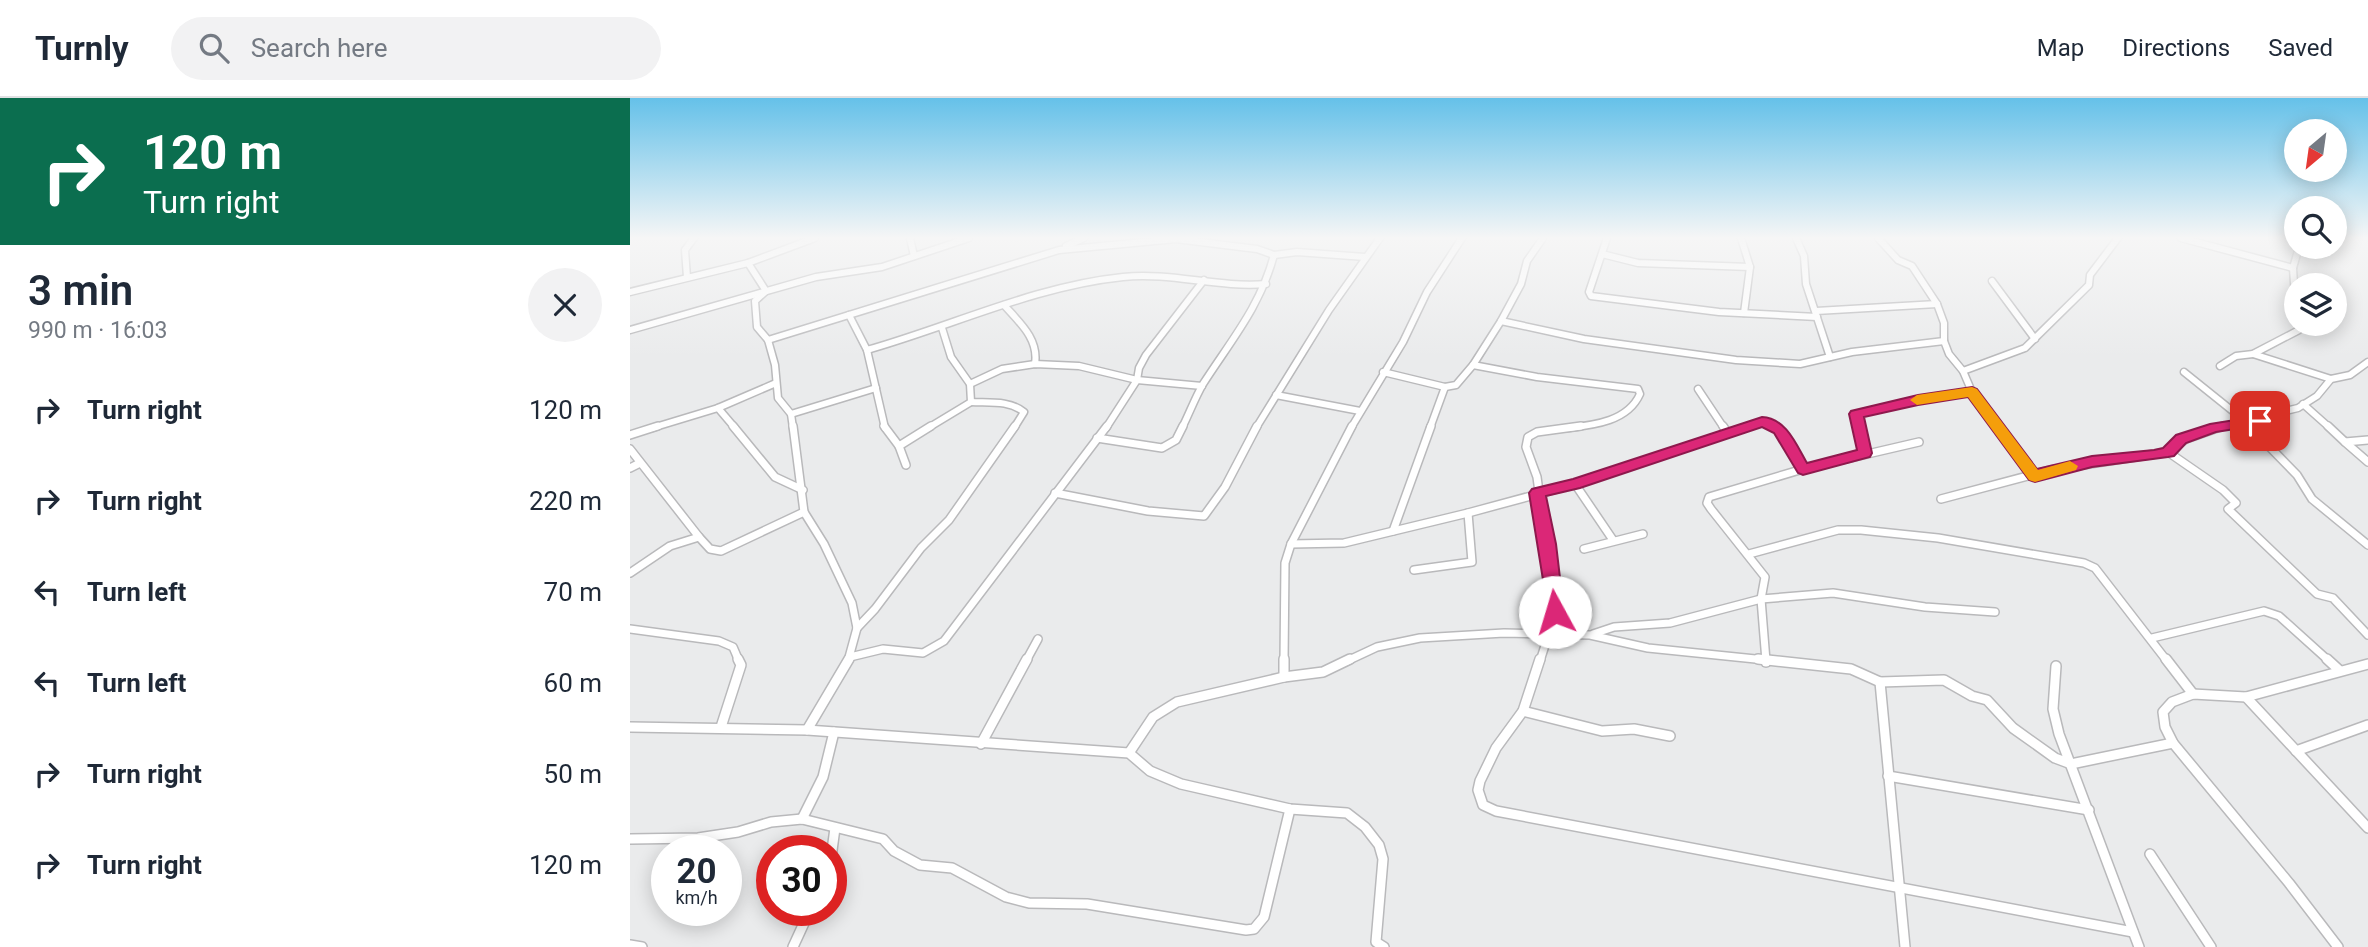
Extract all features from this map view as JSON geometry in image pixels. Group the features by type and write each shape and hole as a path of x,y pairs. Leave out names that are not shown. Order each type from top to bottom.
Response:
{"street":[{"path":"630,292 685,278"},
{"path":"758,278 766,291"},
{"path":"630,330 814,278"},
{"path":"768,340 970,278"},
{"path":"867,350 942,328 1055,289 1116,278"},
{"path":"1186,278 1240,286 1266,284"},
{"path":"1097,438 1162,448 1176,440 1202,386 1247,321 1268,278"},
{"path":"1055,493 1148,511 1204,516 1214,506 1239,456 1352,278"},
{"path":"1284,677 1285,563 1291,544 1360,411 1403,342 1436,278"},
{"path":"1383,372 1445,387 1456,385 1473,365 1523,278"},
{"path":"1594,278 1589,292 1591,296 1744,313 1816,314 1937,304"},
{"path":"1744,313 1749,278"},
{"path":"1806,278 1830,357"},
{"path":"1920,278 1937,304 1944,323 1944,341 1963,371 1972,392 2035,476"},
{"path":"1963,371 2025,348 2089,285 2090,278"},
{"path":"850,657 870,650 888,649 919,655 933,651 944,641 1118,412 1137,380 1139,368 1146,355 1204,281"},
{"path":"1992,281 2035,339"},
{"path":"766,291 755,301 755,318 761,335 768,340 778,398 791,414 804,513 824,544 852,603 856,628 850,657 807,730"},
{"path":"1004,305 1027,331 1037,350 1035,364"},
{"path":"849,315 867,350 885,429 899,446 906,465"},
{"path":"1500,321 1584,339 1736,360 1800,364 1830,357 1944,341"},
{"path":"942,328 951,356 970,384 971,402"},
{"path":"2220,366 2236,356 2253,354 2288,336"},
{"path":"2253,354 2332,379 2350,376 2368,362"},
{"path":"970,384 1002,369 1035,364 1079,366 1137,380 1202,386"},
{"path":"1473,365 1537,377 1638,389 1640,399 1634,407 1606,422 1536,432 1528,437 1526,447 1537,477 1537,493 1548,544 1554,634 1523,711 1496,748 1480,781 1478,790 1483,805 1496,811 1760,862 1897,885 2133,932"},
{"path":"2184,372 2248,421 2297,475 2312,499 2368,545"},
{"path":"1941,499 2046,471 2168,452 2181,439 2303,404 2325,390 2332,379"},
{"path":"630,435 718,408 776,383"},
{"path":"1393,531 1445,387"},
{"path":"791,414 876,388"},
{"path":"1698,388 1727,432"},
{"path":"1865,453 1856,414 1918,400 1972,392"},
{"path":"1276,395 1360,411"},
{"path":"856,628 875,609 921,548 949,520 994,459 1024,412 1007,404 971,402 899,446"},
{"path":"2303,404 2368,462"},
{"path":"718,408 775,477 803,491"},
{"path":"1291,544 1344,543 1468,513 1575,484 1727,432 1769,422 1789,442 1803,469"},
{"path":"2345,442 2368,440"},
{"path":"1766,662 1760,599 1765,577 1711,509 1707,503 1709,497 1803,469 1919,442"},
{"path":"630,449 710,549 721,551 804,513"},
{"path":"2168,452 2223,490 2236,503 2228,509 2317,594 2333,598 2368,635"},
{"path":"630,468 640,463"},
{"path":"1575,484 1613,540"},
{"path":"1414,570 1472,562 1468,513"},
{"path":"1749,554 1839,530 1861,530 1938,538 2084,562 2095,568 2193,694"},
{"path":"1584,549 1643,534"},
{"path":"630,573 673,542 699,537"},
{"path":"1590,635 1614,627 1670,623 1760,599 1833,593 1925,607 1995,612"},
{"path":"2152,638 2263,611 2279,616 2339,670"},
{"path":"630,629 719,641 733,647 741,665 721,727"},
{"path":"1129,753 1153,717 1177,702 1284,677 1323,672 1377,647 1420,638 1467,633 1590,635 1648,648 1851,669 1880,682 1944,680 1972,696 1987,699 2013,728 2055,758 2071,764 2173,743"},
{"path":"981,744 1038,639"},
{"path":"2338,947 2290,883 2173,743 2165,727 2163,712 2172,702 2193,694 2213,697 2246,696 2368,664"},
{"path":"2056,666 2053,709 2139,947"},
{"path":"1880,682 1897,885 1905,947"},
{"path":"2246,696 2368,828"},
{"path":"1523,711 1602,731 1634,729 1670,736"},
{"path":"2297,751 2368,724"},
{"path":"630,727 807,730 1129,753 1150,771 1181,784 1290,809 1347,813 1365,827 1379,845 1383,859 1376,942 1384,947"},
{"path":"802,819 823,777 834,732"},
{"path":"1888,776 2089,810"},
{"path":"630,839 698,838 738,832 771,822 802,819 883,839 894,851 911,861 920,865 952,868 1006,897 1029,902 1087,904 1246,930 1254,929 1264,917 1290,809"},
{"path":"834,835 835,828"},
{"path":"2150,854 2211,947"},
{"path":"793,947 803,926"},
{"path":"630,945 642,947"}],"slow traffic":[{"path":"1917,400 1972,392 2035,476 2070,466"}],"route":[{"path":"1555,612 1548,544 1537,493 1575,484 1637,461 1762,422 1769,422 1779,429 1803,469 1865,453 1856,414 1918,400 1972,392 2035,476 2046,471 2092,462 2154,456 2168,452 2181,439 2215,427 2260,421"}]}
